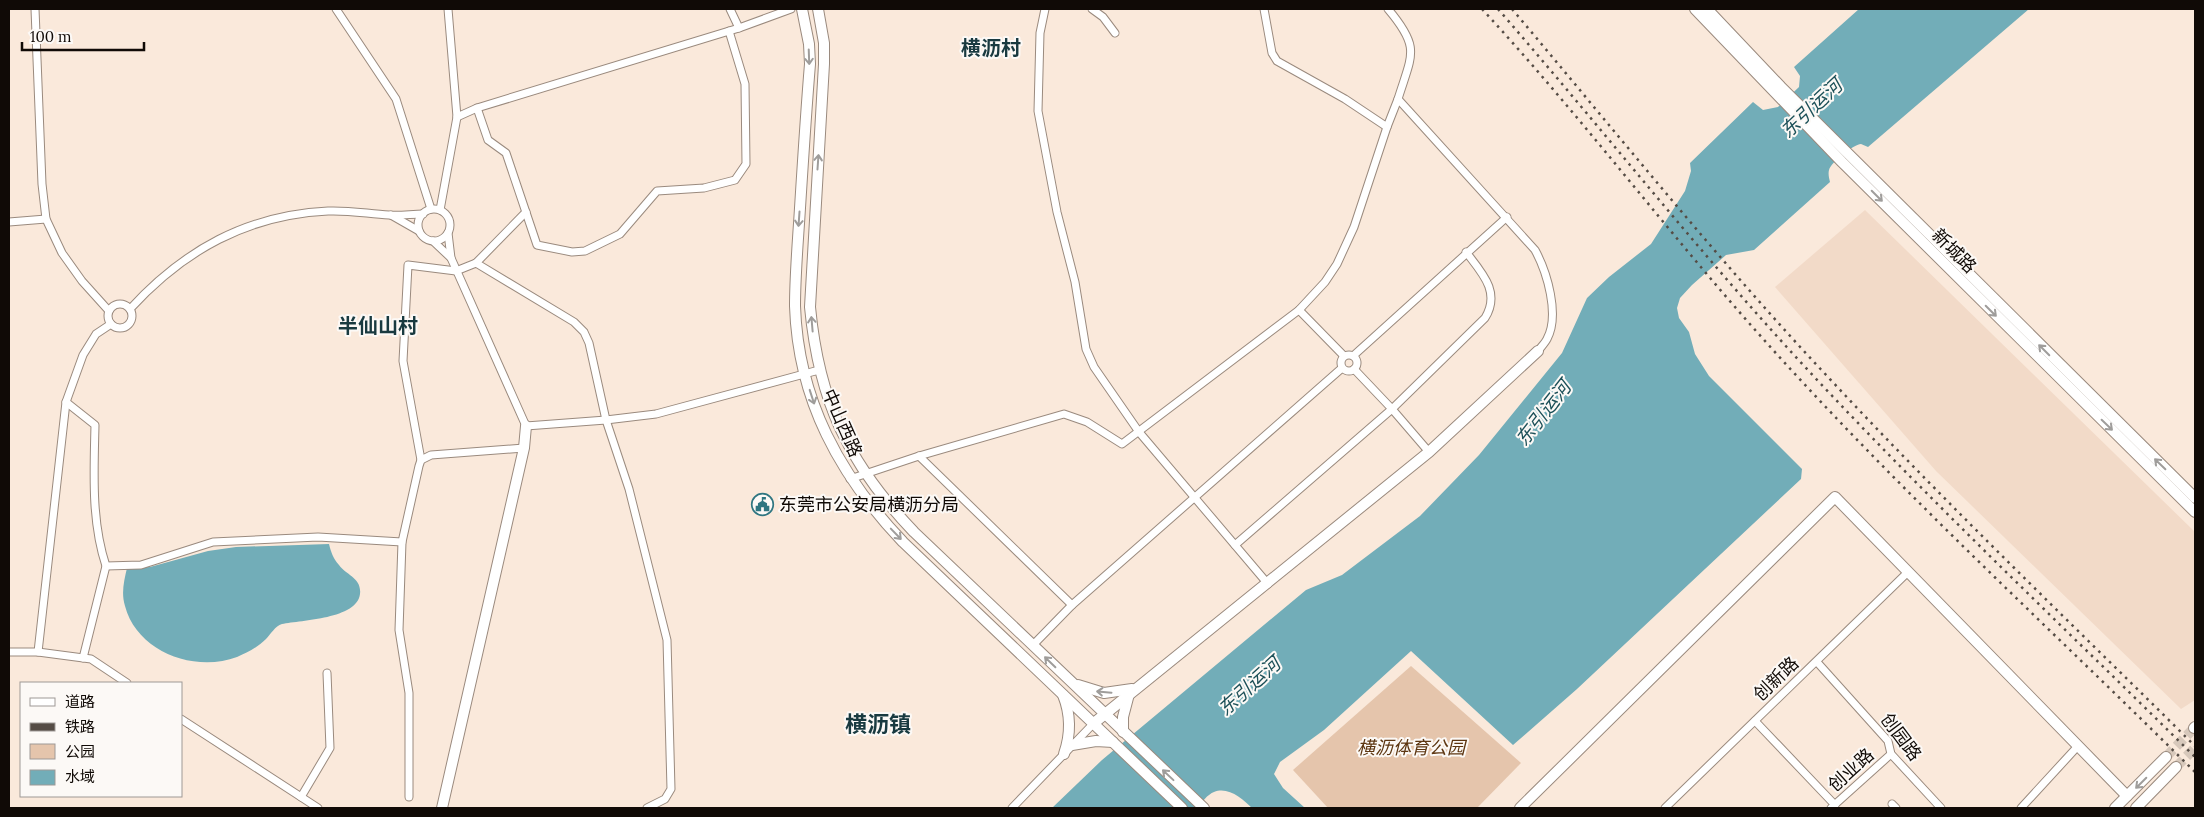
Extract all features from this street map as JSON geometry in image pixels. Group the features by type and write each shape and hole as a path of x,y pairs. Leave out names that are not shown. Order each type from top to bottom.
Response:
{"street":[{"path":"36,9 42,184 46,219 62,253 82,281 109,311 111,324 118,328 126,327 132,320 130,309"},
{"path":"336,9 396,99 431,210"},
{"path":"440,210 457,117 448,9"},
{"path":"730,9 739,28"},
{"path":"457,117 476,108 739,28 791,9"},
{"name":"中山西路","path":"802,9 809,44 810,64 796,270 796,308 799,345 805,374 819,418 834,452 850,479 877,515 903,542 1182,808"},
{"name":"中山西路","path":"818,9 824,43 824,64 810,307 819,370 832,413 848,446 865,474 888,505 1204,808"},
{"path":"1045,9 1040,33 1038,111 1057,212 1075,282 1086,349 1094,366 1139,432 1268,584"},
{"path":"1092,9 1103,17 1116,33"},
{"path":"1264,9 1272,53 1277,61 1387,126"},
{"path":"850,479 919,456 1064,414 1087,422 1122,444 1299,310 1325,282 1354,227 1411,58 1412,48 1409,36 1388,9"},
{"name":"新城路","path":"1695,9 1846,158 2195,512"},
{"name":"新城路","path":"1707,9 1778,90"},
{"path":"476,108 488,140 506,153 537,246 572,252 585,251 620,234 657,191 704,188 735,180 746,164 746,84 729,30"},
{"path":"1012,808 1104,713 1268,584 1429,452 1538,352 1548,338 1551,324 1551,300 1546,269 1535,250 1398,99"},
{"name":"新城路","path":"1846,158 2195,498"},
{"path":"130,309 152,285 177,264 204,246 234,232 265,221 297,214 329,211 391,215 423,214 431,210 440,210 450,220 448,233 451,258 526,426 524,448 442,808"},
{"path":"409,797 409,693 399,630 402,542 421,460 403,361 408,265 456,271 476,263 526,212"},
{"path":"419,231 419,222 423,214"},
{"path":"391,215 419,231 425,238 433,241 451,258"},
{"path":"1299,310 1344,356 1353,356 1466,252 1507,218"},
{"path":"9,222 46,219"},
{"path":"433,241 442,239 448,233"},
{"path":"1235,545 1392,409 1481,322 1490,309 1492,294 1489,283 1466,252"},
{"path":"476,263 574,322 581,328 589,344 606,420 629,489 667,640 671,789 665,799 646,808"},
{"path":"109,311 119,304 130,309"},
{"path":"38,652 66,402 83,355 96,334 111,324"},
{"path":"1344,356 1340,362 1342,368 1348,371 1354,369"},
{"path":"1353,356 1357,360 1354,369"},
{"path":"1033,646 1072,605 1342,368"},
{"path":"1354,369 1429,452"},
{"path":"526,426 656,414 819,370"},
{"path":"66,402 95,425 94,493 102,553 106,566 83,658"},
{"path":"421,460 442,454 524,448"},
{"path":"919,456 1072,605"},
{"path":"1520,808 1835,497 2127,796"},
{"path":"106,566 141,565 213,542 318,537 402,542"},
{"name":"创新路","path":"1665,808 1908,572"},
{"path":"9,652 38,652 91,659 126,682"},
{"name":"创园路","path":"1817,662 1888,741 1891,754 1941,808"},
{"path":"301,797 330,748 327,673"},
{"path":"1072,682 1087,689 1104,693 1133,691"},
{"path":"1123,732 1123,717 1133,691"},
{"path":"1061,692 1067,707 1070,723 1064,754"},
{"path":"182,719 318,808"},
{"path":"1755,721 1833,807"},
{"path":"1072,745 1096,740 1113,742"},
{"path":"2021,808 2078,746"},
{"name":"创业路","path":"1833,807 1891,754"},
{"path":"2115,808 2166,757"},
{"path":"2136,808 2176,767"}],"shaded area":[{"path":"1865,210 2195,532 2195,700 2181,709 1936,471 1775,287"}],"green space":[{"name":"横沥体育公园","path":"1411,666 1521,763 1477,808 1328,808 1293,770"}],"water":[{"name":"东引运河","path":"1859,9 2029,9 1868,147 1861,144 1857,145 1838,159 1829,170 1830,182 1754,250 1726,255 1680,298 1677,308 1679,318 1689,332 1695,354 1709,376 1802,469 1801,479 1577,689 1513,745 1411,651 1324,730 1280,762 1274,774 1283,788 1305,808 1252,808 1235,794 1219,791 1209,795 1197,808 1052,808 1102,760 1306,590 1342,575 1420,516 1479,455 1562,353 1587,298 1609,277 1651,244 1685,191 1691,171 1690,163 1753,102 1763,110 1778,107 1799,87 1800,76 1794,67"},
{"path":"329,544 332,555 337,562 359,584 360,594 357,602 349,609 327,617 282,624 275,628 260,645 237,657 221,661 203,662 186,660 170,655 155,647 142,636 132,622 125,606 123,592 127,568 150,567 208,551 236,547"}],"tunnel":[{"path":"2166,757 2194,728"},
{"path":"2176,767 2195,748"}],"railway":[{"path":"1482,9 1554,91 1729,300 1816,397 1922,506 2195,772"},
{"path":"1498,9 1778,338 1959,525 2195,757"},
{"path":"1512,9 1746,287 1828,377 1964,517 2195,746"}],"place":[{"name":"东莞市公安局横沥分局","path":"763,505"}],"district":[{"name":"横沥村","path":"991,48"},
{"name":"半仙山村","path":"378,326"},
{"name":"横沥镇","path":"878,724"}]}
